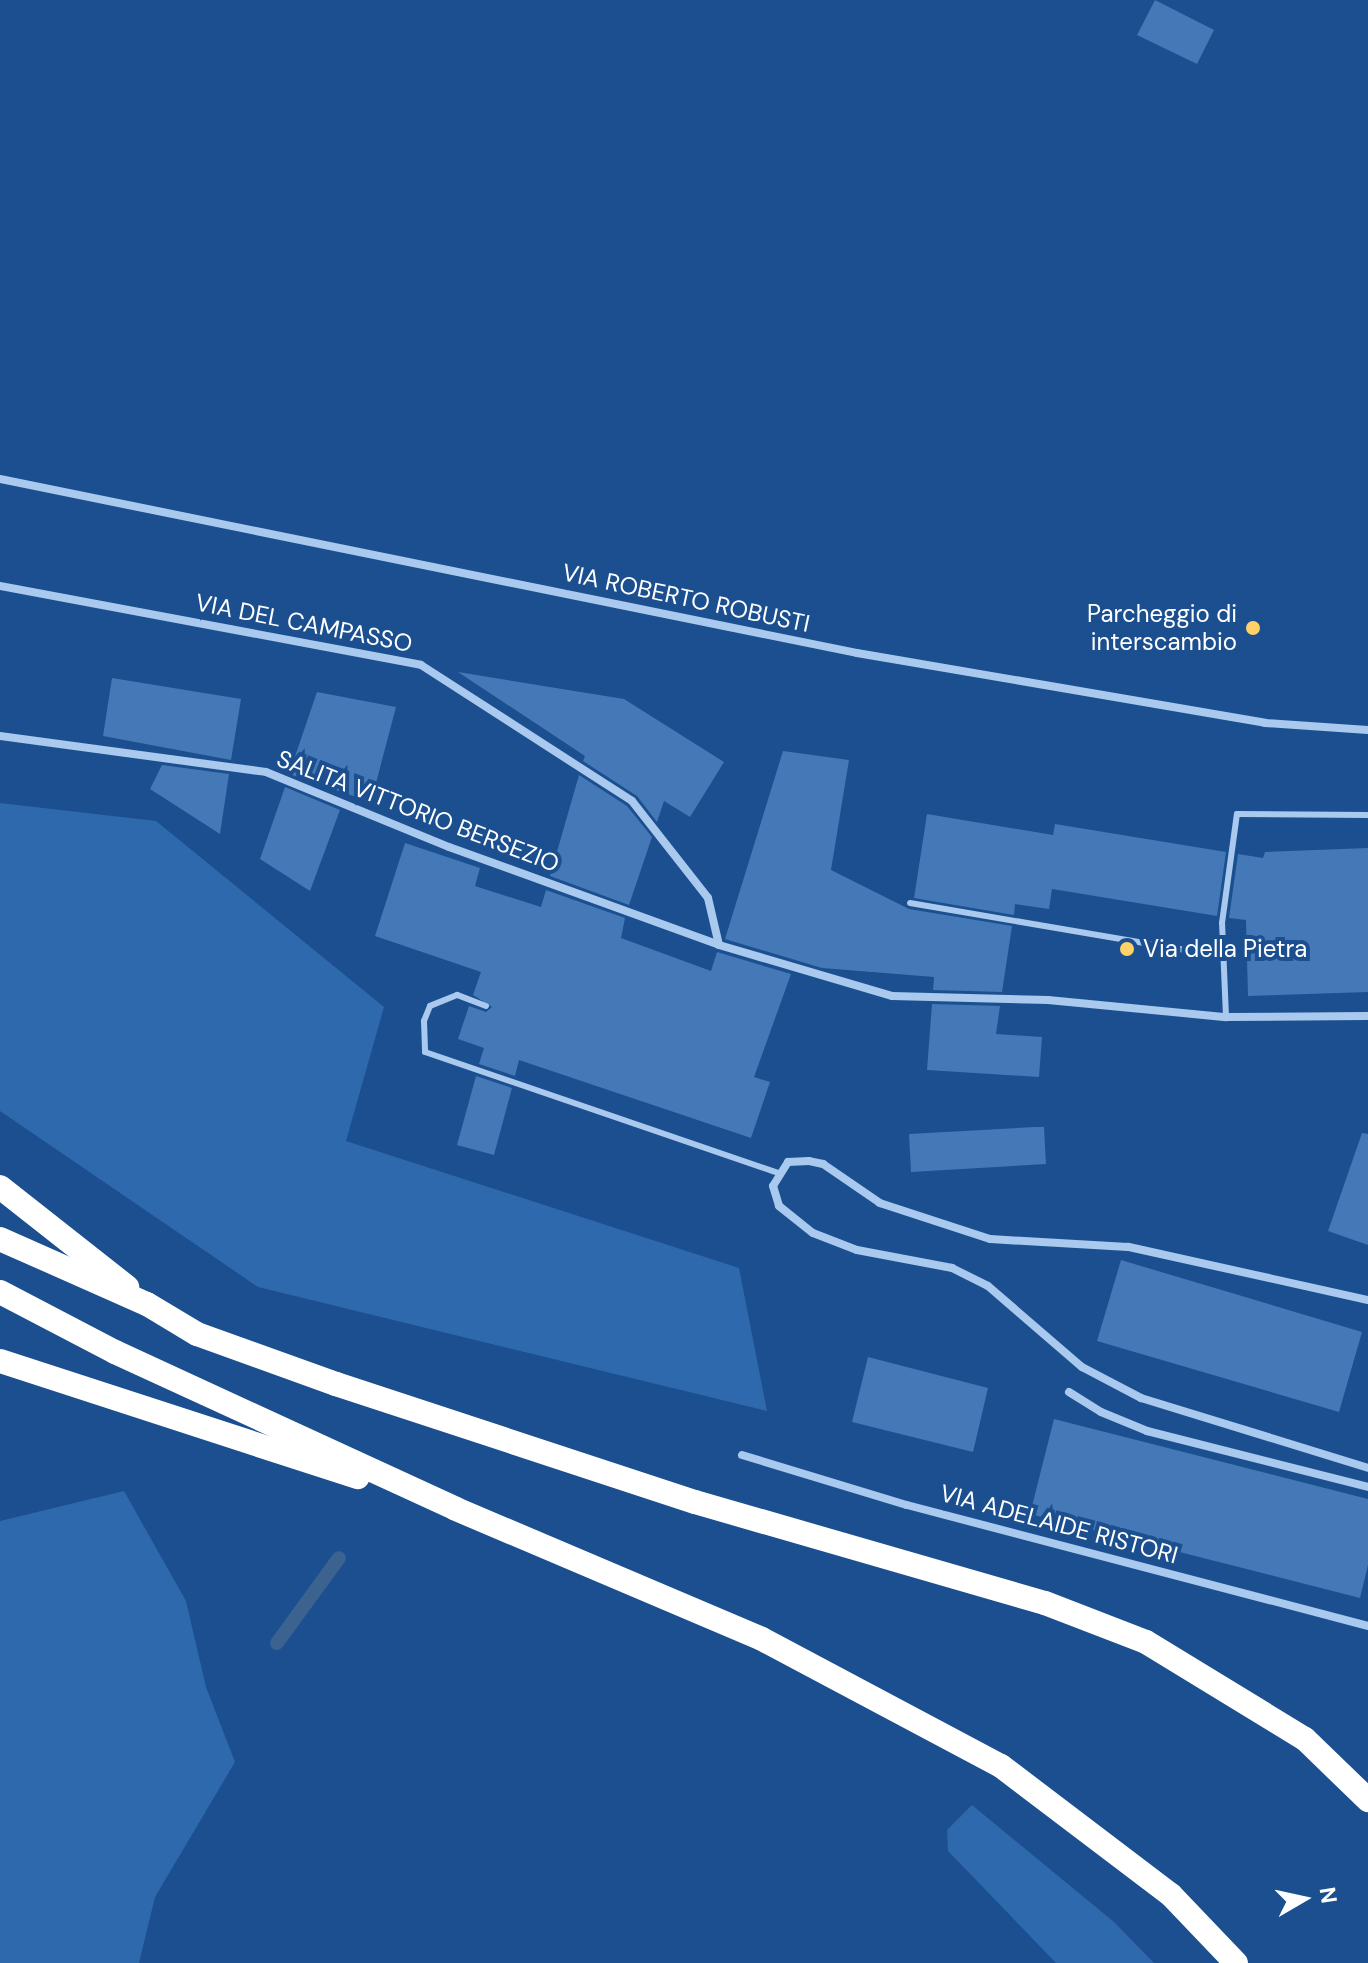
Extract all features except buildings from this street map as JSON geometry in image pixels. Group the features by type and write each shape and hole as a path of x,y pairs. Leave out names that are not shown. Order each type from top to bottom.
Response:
{"highway":[{"path":"0,1187 63,1232 147,1304"},
{"path":"0,1239 147,1304 197,1334 549,1457 1045,1603 1146,1642 1305,1739 1368,1800"},
{"path":"0,1292 456,1509 762,1639 1001,1766 1171,1895 1236,1963"},
{"path":"0,1361 456,1509"}],"street":[{"name":"VIA ROBERTO ROBUSTI","path":"0,479 857,653 1265,723 1368,730"},
{"name":"VIA DEL CAMPASSO","path":"0,586 421,665 632,801 708,898 719,945"},
{"name":"SALITA VITTORIO BERSEZIO","path":"0,736 266,772 449,847 719,945"},
{"path":"719,945 892,996 1048,1000 1226,1017 1368,1016"},
{"path":"1368,1300 1128,1247 990,1239 880,1203 823,1164 796,1160 778,1173 773,1197 787,1215 813,1233 857,1250 952,1268 988,1286 1082,1367 1141,1398 1368,1468"},
{"path":"1069,1392 1101,1412 1147,1431 1368,1487"},
{"name":"VIA ADELAIDE RISTORI","path":"742,1455 907,1505 1368,1626"}],"lane":[{"path":"1226,1017 1221,956 1237,814 1368,815"},
{"path":"910,903 1221,956"},
{"path":"486,1006 457,995 441,998 424,1021 425,1052 778,1173"}],"shaded area":[{"path":"0,803 156,821 384,1007 346,1141 739,1268 767,1411 258,1287 0,1111"},
{"path":"124,1491 186,1601 206,1687 235,1762 155,1897 139,1963 0,1963 0,1521"},
{"path":"972,1805 1114,1922 1154,1963 1056,1963 948,1851 947,1830"}],"waterway":[{"path":"277,1643 339,1558"}],"place":[{"name":"Parcheggio di interscambio","path":"1253,628"},
{"name":"Via della Pietra","path":"1127,949"}]}
